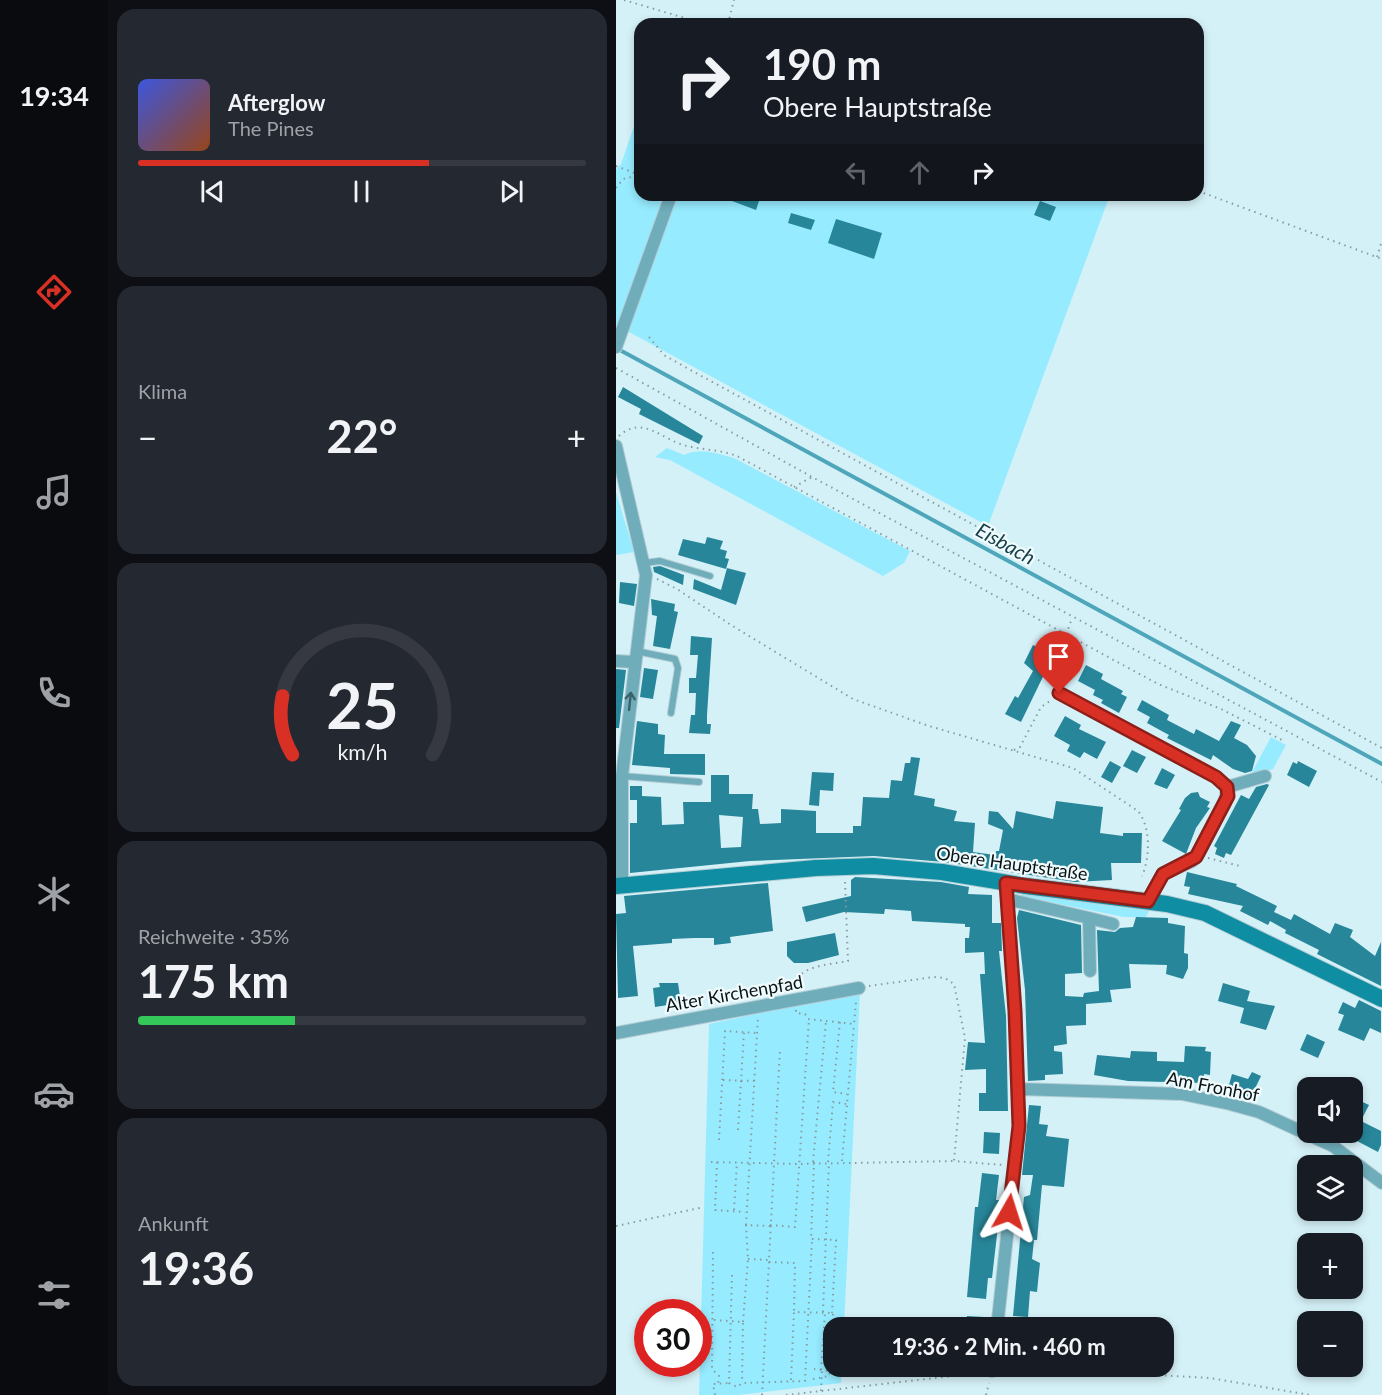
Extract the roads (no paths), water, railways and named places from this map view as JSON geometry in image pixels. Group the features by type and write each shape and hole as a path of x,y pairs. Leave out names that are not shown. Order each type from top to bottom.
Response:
{"main road":[{"name":"Obere Hauptstraße","path":"619,885 919,869 1006,891 1148,901 1205,913 1381,999"}],"street":[{"path":"616,347 669,201"},
{"path":"616,446 645,569 622,776 619,885"},
{"path":"616,660 635,656"},
{"path":"1059,693 1216,777 1227,787"},
{"path":"1227,787 1265,776"},
{"path":"1148,901 1163,874 1196,856 1225,803 1227,787"},
{"path":"998,1317 1019,1126 1006,891"},
{"name":"Obere Hauptstraße","path":"1006,891 1113,924"},
{"path":"1089,918 1090,971"},
{"name":"Alter Kirchenpfad","path":"616,1033 794,1002 859,988"},
{"name":"Am Fronhof","path":"1018,1089 1172,1093 1230,1104 1259,1112 1333,1146 1381,1183"}],"lane":[{"path":"645,569 660,561 710,576"},
{"path":"635,656 675,659 678,668 671,713"},
{"path":"622,776 699,782"}],"waterway":[{"name":"Eisbach","path":"618,349 1382,764"}]}
